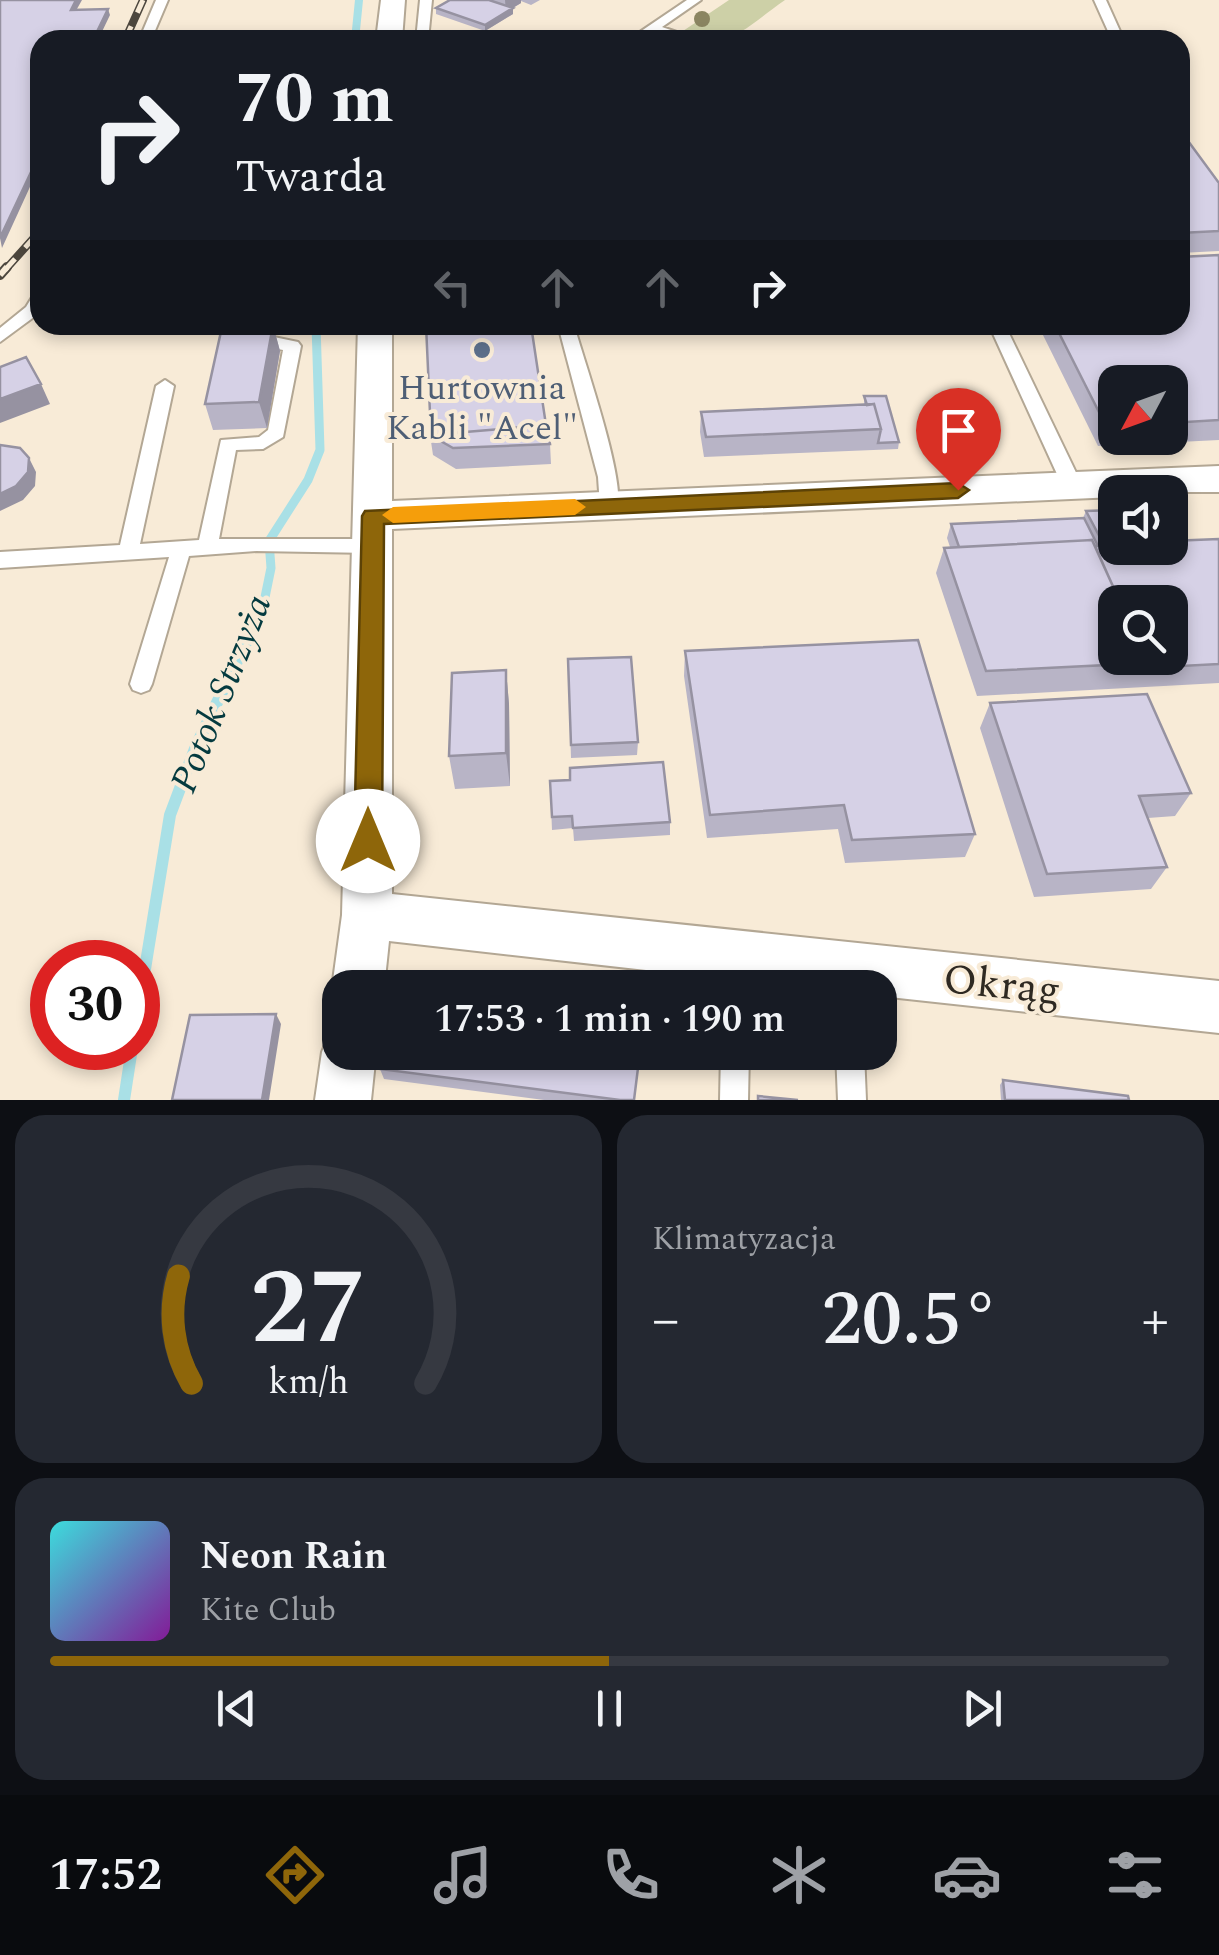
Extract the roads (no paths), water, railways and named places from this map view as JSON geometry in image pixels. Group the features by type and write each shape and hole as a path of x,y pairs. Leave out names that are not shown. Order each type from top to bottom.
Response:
{"street":[{"path":"390,30 393,0"},
{"path":"360,970 367,914 375,335"},
{"path":"372,531 610,506 1219,479"},
{"name":"Okrąg","path":"367,914 730,970"},
{"name":"Okrąg","path":"897,981 1219,1008"},
{"path":"343,1100 347,1070"}],"lane":[{"path":"149,30 162,0"},
{"path":"423,30 426,0"},
{"path":"650,30 695,0"},
{"path":"1100,0 1114,30"},
{"path":"653,28 660,30"},
{"path":"0,337 30,312"},
{"path":"207,548 228,444 262,442 277,433 292,346 260,340 261,335"},
{"path":"569,335 607,477 610,506"},
{"path":"1003,335 1072,485"},
{"path":"128,553 165,386"},
{"path":"0,560 286,544 372,531"},
{"path":"141,684 182,550"},
{"path":"734,1100 735,1070"},
{"path":"851,1070 852,1100"}],"waterway":[{"name":"Potok Strzyża","path":"356,30 359,0"},
{"name":"Potok Strzyża","path":"254,627 263,607 271,568 269,541 308,480 320,450 316,335"},
{"name":"Potok Strzyża","path":"150,940 170,815 196,746 255,624"},
{"name":"Potok Strzyża","path":"124,1100 129,1070"}],"railway":[{"path":"130,30 143,0"},
{"path":"5,270 30,242"},
{"path":"0,275 7,267"}],"place":[{"name":"Hurtownia Kabli \"Acel\"","path":"482,350"}]}
